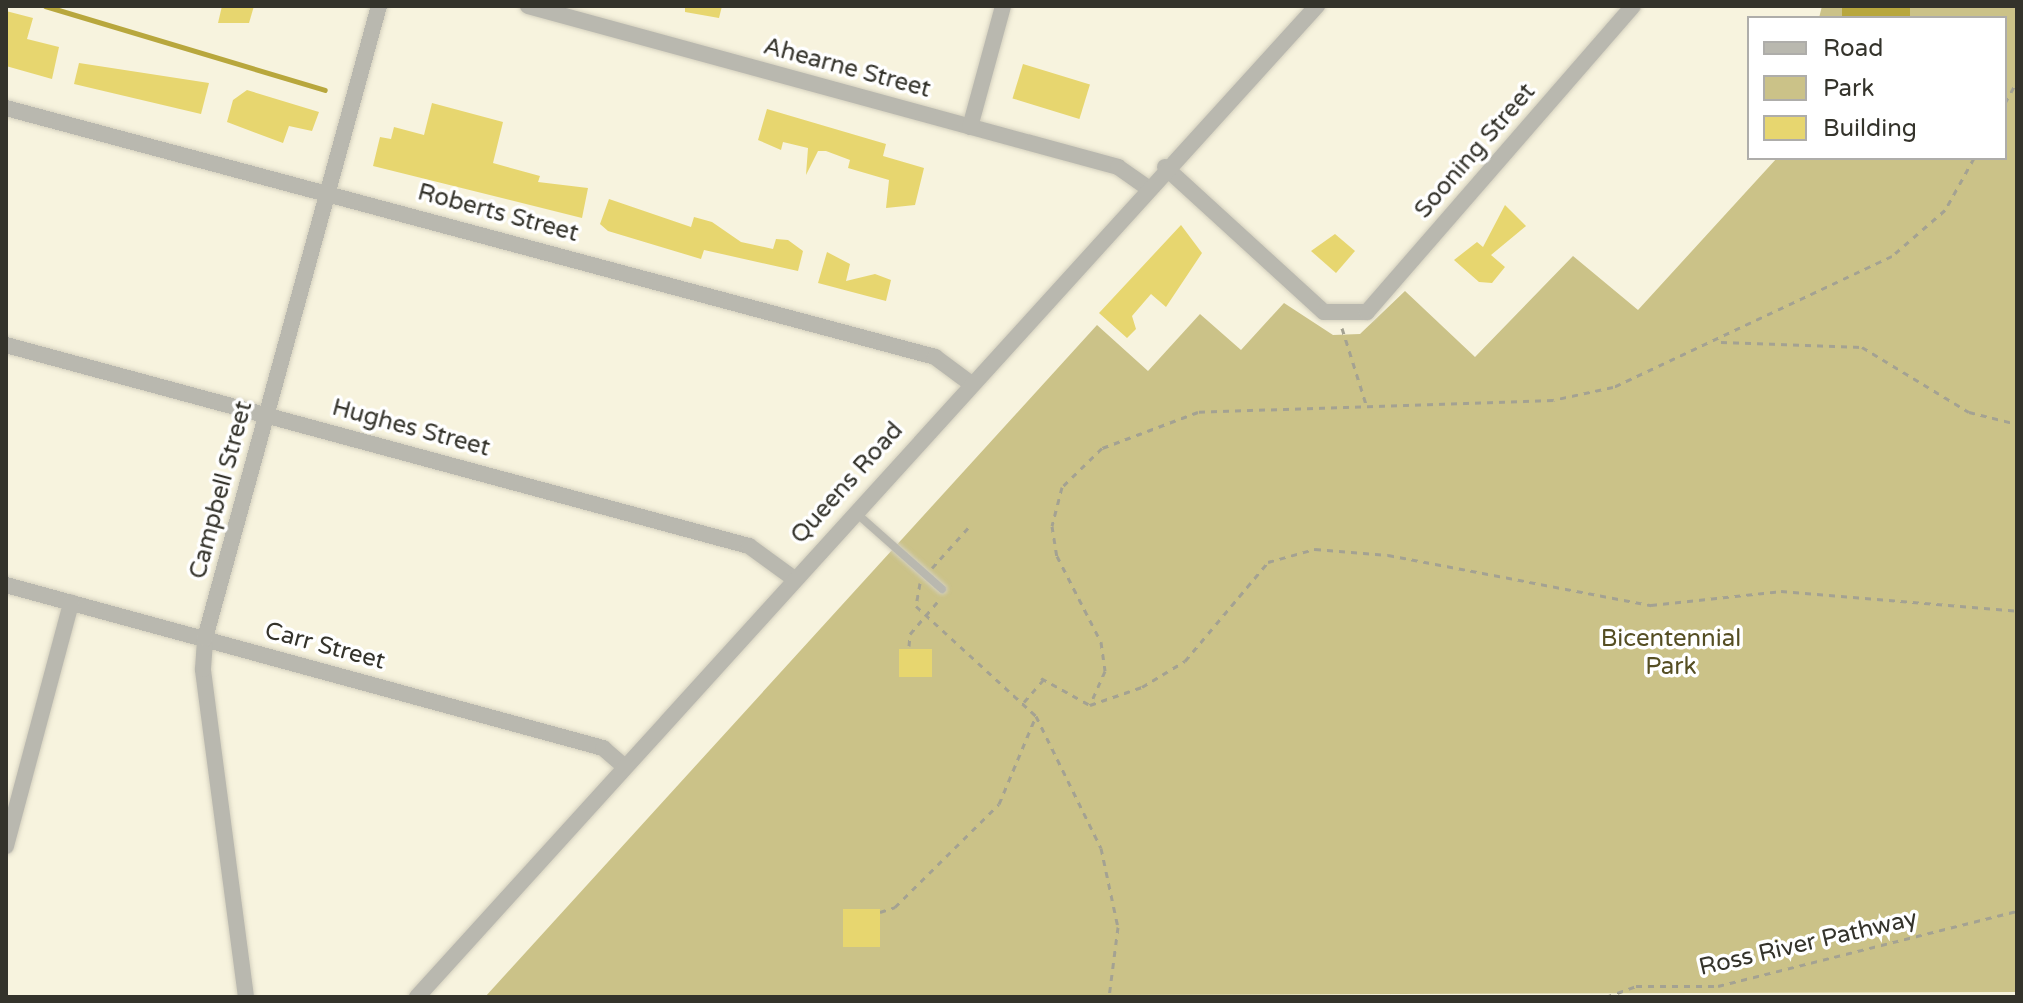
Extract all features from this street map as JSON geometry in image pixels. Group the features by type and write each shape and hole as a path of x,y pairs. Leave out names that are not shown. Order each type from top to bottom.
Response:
{"street":[{"name":"Campbell Street","path":"246,997 203,669 205,638 379,6"},
{"name":"Ahearne Street","path":"528,6 1118,167 1147,187"},
{"path":"970,127 1003,6"},
{"name":"Queens Road","path":"417,997 1165,167 1317,6"},
{"name":"Sooning Street","path":"1344,316 1367,312 1633,6"},
{"name":"Roberts Street","path":"6,108 328,191 935,357 970,383"},
{"path":"1165,167 1324,312 1344,316"},
{"name":"Hughes Street","path":"6,345 267,413 749,546 793,578"},
{"name":"Carr Street","path":"6,585 603,748 625,767"},
{"path":"6,846 71,603"}],"lane":[{"path":"854,511 944,591"}],"path":[{"path":"2007,99 2017,81"},
{"path":"1090,705 1105,671 1101,642 1062,568 1052,526 1054,505 1075,471 1127,434 1198,412 1586,396 1717,342 1923,235 1973,160"},
{"path":"1344,316 1366,404"},
{"path":"1717,342 1862,347 1969,412 2017,424"},
{"path":"933,567 968,528"},
{"path":"1024,702 1042,679 1090,705 1142,687 1185,661 1268,562 1315,549 1388,555 1651,605 1781,591 2017,611"},
{"path":"919,583 913,599 926,615 1036,716 1111,874 1118,927 1109,997"},
{"path":"909,646 944,591"},
{"path":"880,912 895,907 999,804 1036,716"},
{"name":"Ross River Pathway","path":"1606,997 1636,986 1718,986 2017,911"}],"green space":[{"name":"Bicentennial Park","path":"1822,6 2017,6 2017,992 485,997 1097,325 1148,371 1200,314 1241,350 1284,303 1333,335 1360,334 1405,291 1475,357 1573,256 1638,310 1775,160 2007,160 2007,16 1820,16"}],"shaded area":[{"path":"1842,6 1910,6 1910,16 1842,16"}],"building":[{"path":"222,6 254,6 249,23 218,23"},
{"path":"685,6 722,6 719,18 685,12"},
{"path":"6,11 33,18 27,39 59,47 52,79 6,66"},
{"path":"79,63 209,83 201,114 74,84"},
{"path":"1023,64 1090,84 1079,119 1012,98"},
{"path":"247,90 319,112 312,131 289,126 283,143 227,122 233,100"},
{"path":"432,103 503,122 493,163 540,176 538,182 588,188 582,218 373,166 380,137 391,139 394,127 424,135"},
{"path":"767,109 886,144 883,156 924,168 915,205 886,208 889,180 848,168 850,160 826,151 818,151 806,175 808,148 783,142 781,150 758,140"},
{"path":"609,199 691,227 694,217 712,222 741,242 773,249 776,239 788,240 803,251 798,271 704,250 701,259 608,231 600,224"},
{"path":"1505,205 1526,226 1491,255 1505,267 1492,283 1479,282 1454,260 1477,242 1483,247"},
{"path":"1181,225 1202,253 1166,307 1151,294 1132,316 1136,329 1127,338 1099,313"},
{"path":"1335,234 1355,251 1336,273 1311,251"},
{"path":"827,252 850,264 846,281 875,274 891,280 886,301 818,283"},
{"path":"899,649 932,649 932,677 899,677"},
{"path":"843,909 880,909 880,947 843,947"}],"waterway":[{"path":"45,6 325,90"}]}
